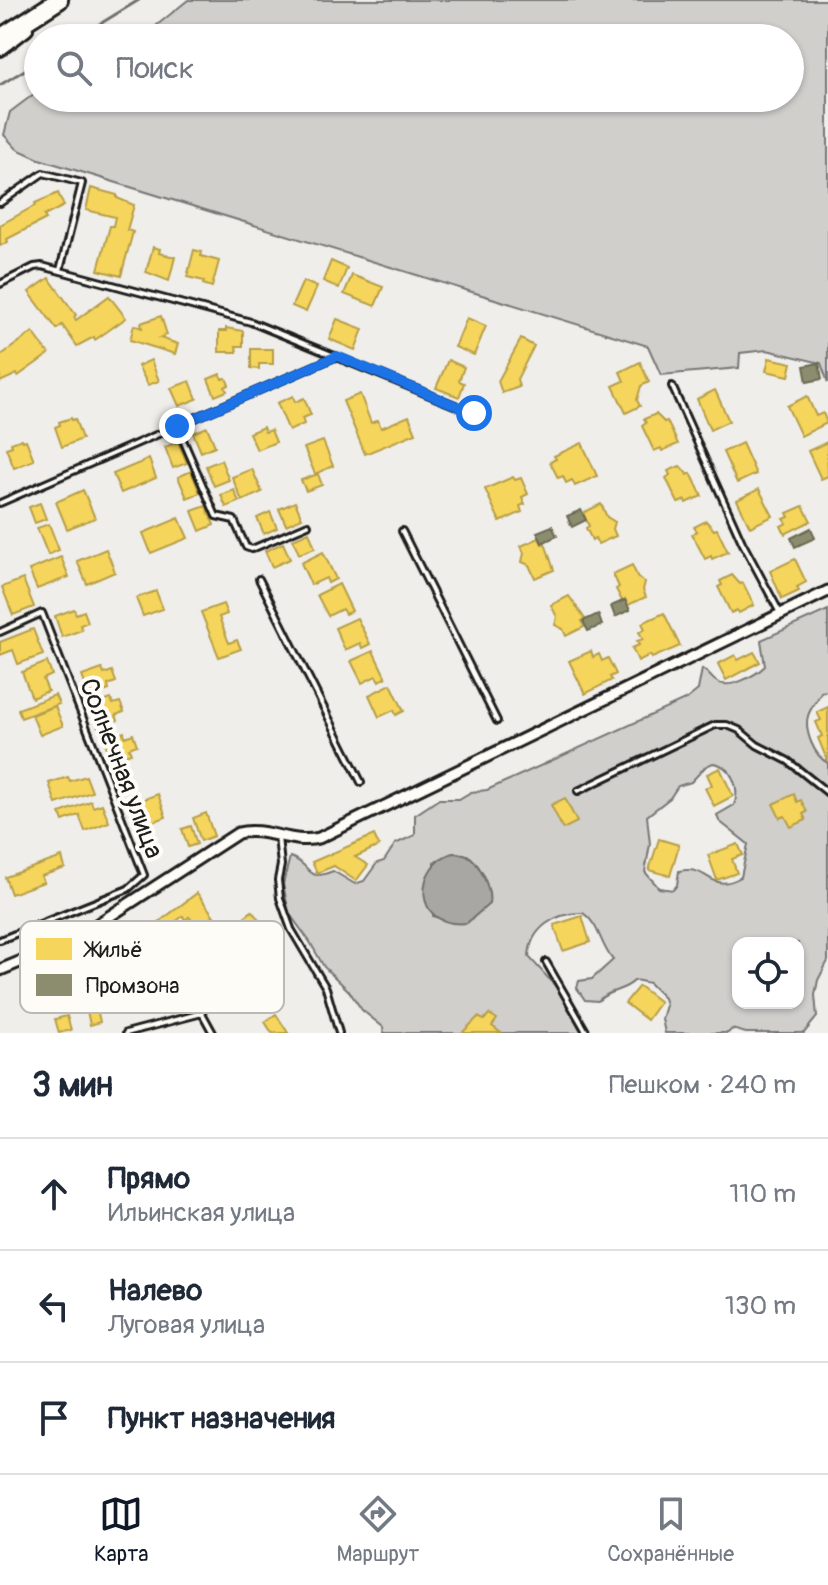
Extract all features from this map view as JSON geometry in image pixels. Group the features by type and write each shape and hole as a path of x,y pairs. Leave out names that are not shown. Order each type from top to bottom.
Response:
{"highway":[{"path":"0,38 61,0"}],"street":[{"path":"31,24 61,0"},
{"path":"0,49 24,30"},
{"path":"102,921 238,833 249,830 307,841 319,838 828,591"},
{"path":"0,970 20,962"}],"lane":[{"path":"0,203 43,173 82,183 60,270"},
{"path":"0,284 34,267 60,270 137,290 251,322 474,413"},
{"path":"0,503 337,356"},
{"path":"672,386 742,542 780,613"},
{"path":"177,426 216,516 234,520 246,547 252,549 308,525"},
{"path":"402,531 497,721"},
{"path":"259,579 361,782"},
{"name":"Солнечная улица","path":"0,632 42,613 144,875 128,889 48,921"},
{"path":"578,791 715,725 727,725 788,761 828,793"},
{"path":"277,835 281,865 278,880 280,898 291,929 326,988 339,1033"},
{"name":"Солнечная улица","path":"0,940 20,932"},
{"path":"546,962 587,1033"},
{"path":"126,1033 202,1013 213,1033"}],"shaded area":[{"path":"188,0 828,0 828,383 821,363 767,350 740,353 739,368 661,375 648,346 39,159 17,149 4,135 10,112 24,102 24,112 804,112 804,24 158,24"},
{"path":"828,610 828,691 821,692 807,722 814,749 828,763 828,961 818,980 815,995 817,1017 804,1033 746,1033 732,1029 728,1033 665,1033 662,1019 666,1005 664,998 649,983 635,980 598,1001 585,1000 577,988 579,981 592,979 613,960 589,918 583,913 573,913 554,919 539,930 530,947 529,957 560,991 582,1033 384,1033 383,1027 362,1010 349,991 324,967 289,913 283,884 290,857 313,874 333,871 355,884 364,881 377,863 384,861 395,844 415,835 415,815 439,799 459,799 471,792 487,790 687,699 698,690 702,669 722,684 729,684 749,677 765,666 761,640","holes":["713,763 733,778 736,792 734,805 717,815 719,821 748,844 741,877 722,883 697,872 679,871 673,890 659,888 645,872 650,844 647,816 670,798 678,786 691,782 706,766","453,853 473,860 485,877 453,923 433,916 434,862"]},
{"path":"453,853 472,858 489,891 489,904 467,923 448,922 435,916 424,894 431,869 440,859"}],"building: Жильё":[{"path":"91,188 117,195 117,198 134,205 127,230 133,232 121,276 98,270 115,217 86,210"},
{"path":"58,193 64,206 0,246 0,225"},
{"path":"153,247 160,249 159,253 175,257 169,281 146,272"},
{"path":"194,250 202,252 201,256 219,261 212,287 203,284 204,281 187,277"},
{"path":"331,261 347,268 339,288 323,281"},
{"path":"352,275 383,287 375,306 344,294"},
{"path":"49,278 76,315 76,320 109,296 126,318 95,340 94,337 77,346 62,325 57,329 29,292"},
{"path":"303,281 317,287 306,312 292,306"},
{"path":"161,316 167,335 160,338 178,344 175,354 130,340 134,325 142,328 141,323"},
{"path":"467,318 486,326 474,355 455,347"},
{"path":"337,319 363,329 355,350 329,339"},
{"path":"226,328 243,331 243,346 236,346 237,352 219,352 219,331 226,331"},
{"path":"33,332 49,354 18,376 0,382 0,356"},
{"path":"521,339 534,346 517,379 519,387 502,393 498,381"},
{"path":"251,349 273,349 273,364 259,364 259,369 251,368"},
{"path":"769,358 792,363 789,376 766,371"},
{"path":"151,360 159,381 148,385 138,366"},
{"path":"448,360 464,367 459,381 464,383 459,397 436,388"},
{"path":"640,362 649,382 641,386 637,400 640,406 626,413 613,386 624,381 620,372"},
{"path":"220,374 229,385 225,387 227,391 215,396 208,379"},
{"path":"190,381 197,399 179,406 171,388"},
{"path":"715,390 729,421 710,430 697,399"},
{"path":"360,394 371,423 378,420 381,428 409,416 416,433 365,454 343,401"},
{"path":"293,396 295,402 304,398 311,415 302,418 304,424 289,431 277,403"},
{"path":"807,396 816,416 823,413 827,423 801,436 787,406"},
{"path":"656,414 664,422 667,421 678,444 662,451 661,448 654,451 642,426 646,423 644,419"},
{"path":"71,418 75,419 82,439 62,447 55,427"},
{"path":"207,427 215,446 201,452 193,433"},
{"path":"263,427 265,432 271,430 276,442 257,450 249,433"},
{"path":"22,439 26,440 34,460 14,468 6,448"},
{"path":"323,441 333,466 315,474 304,448"},
{"path":"178,442 187,463 173,468 165,447"},
{"path":"827,442 828,476 821,479 808,451"},
{"path":"582,443 597,476 575,486 572,480 566,483 563,476 558,478 550,462 556,459 554,456"},
{"path":"742,443 756,474 737,483 723,452"},
{"path":"149,459 156,478 121,493 113,474"},
{"path":"221,460 229,480 214,486 206,466"},
{"path":"680,466 688,475 691,473 702,496 686,503 685,500 678,503 666,478 670,475 668,471"},
{"path":"252,469 262,492 242,501 232,477"},
{"path":"191,471 200,493 187,498 178,477"},
{"path":"318,474 322,485 306,491 301,480"},
{"path":"513,477 515,480 521,478 528,494 522,497 525,504 520,506 522,512 500,522 485,489"},
{"path":"759,489 773,516 750,527 737,500"},
{"path":"83,490 95,518 67,529 56,502"},
{"path":"234,490 239,502 226,507 221,495"},
{"path":"295,502 302,518 286,525 279,509"},
{"path":"40,503 46,519 35,523 29,507"},
{"path":"601,504 607,517 615,522 613,529 616,536 598,544 586,528 589,526 583,513"},
{"path":"206,506 214,525 200,531 192,511"},
{"path":"803,506 811,521 785,534 781,526 787,523 784,519 789,517 787,513"},
{"path":"270,512 277,528 264,534 257,518"},
{"path":"179,518 188,538 151,553 143,533"},
{"path":"706,521 714,530 717,529 728,552 712,559 711,556 705,559 692,534 697,531 694,527"},
{"path":"49,524 59,550 48,555 37,528"},
{"path":"309,532 315,548 299,554 293,539"},
{"path":"539,538 542,544 545,543 554,570 535,578 529,565 522,562 524,553 521,546"},
{"path":"283,543 290,559 272,567 265,551"},
{"path":"106,549 115,572 87,584 77,561"},
{"path":"323,552 336,579 328,583 326,578 311,585 301,563"},
{"path":"61,557 69,577 37,589 29,570"},
{"path":"795,559 806,582 797,587 799,591 782,599 770,571"},
{"path":"632,565 638,578 645,582 643,590 646,597 628,605 616,589 619,587 613,574"},
{"path":"732,575 740,584 743,583 754,605 739,613 737,610 731,613 718,587 722,585 720,581"},
{"path":"23,579 34,607 13,615 2,587"},
{"path":"339,584 352,611 345,614 342,609 328,616 317,595"},
{"path":"156,591 163,609 143,616 136,598"},
{"path":"569,596 585,619 582,621 584,627 566,636 563,629 555,625 557,617 551,605"},
{"path":"223,604 227,614 219,617 229,643 237,640 241,649 219,657 201,612"},
{"path":"74,609 76,614 84,611 88,622 80,625 82,630 62,637 55,616"},
{"path":"664,613 680,646 638,661 632,648 643,639 639,632 645,629 642,623"},
{"path":"357,618 370,644 362,648 360,643 345,650 335,628"},
{"path":"33,629 43,655 18,664 13,650 0,655 0,642"},
{"path":"373,651 386,678 379,681 376,676 362,683 351,661"},
{"path":"591,651 593,657 599,654 602,661 608,658 616,674 610,677 612,680 585,694 569,661"},
{"path":"754,652 760,662 726,680 718,664 735,655 738,660"},
{"path":"47,662 52,675 43,679 48,691 32,698 22,672"},
{"path":"102,669 104,674 112,671 116,682 108,685 109,690 90,697 82,676"},
{"path":"391,684 404,711 396,715 394,710 379,717 369,695"},
{"path":"55,695 59,704 21,718 18,709"},
{"path":"111,699 113,704 120,702 124,712 116,715 118,720 98,727 91,706"},
{"path":"55,706 63,726 40,735 32,715"},
{"path":"828,707 827,760 818,738 822,736 816,722 821,720 817,712"},
{"path":"124,732 125,737 133,734 137,745 129,748 131,753 111,760 104,739"},
{"path":"720,768 733,796 714,806 705,788 712,785 707,774"},
{"path":"86,776 92,792 56,804 49,783"},
{"path":"158,794 166,817 139,827 131,804"},
{"path":"794,794 807,812 803,814 806,820 791,827 785,816 780,818 773,804"},
{"path":"565,798 577,822 563,829 551,805"},
{"path":"91,801 93,807 102,804 109,822 85,831 79,815 63,821 60,813"},
{"path":"206,813 214,836 201,841 193,818"},
{"path":"191,826 197,844 188,847 182,829"},
{"path":"374,835 379,846 355,857 368,865 356,881 334,866 317,873 312,862"},
{"path":"659,839 679,845 670,876 649,870"},
{"path":"738,844 743,855 732,859 737,873 717,880 708,855"},
{"path":"62,857 65,868 41,876 44,882 11,894 5,877"},
{"path":"197,893 214,916 207,921 192,921 189,917 185,920 183,916 177,921 160,921"},
{"path":"252,911 260,921 239,921"},
{"path":"582,916 590,942 563,951 554,925"},
{"path":"639,986 660,1002 647,1020 625,1003"},
{"path":"87,1013 98,1013 100,1022 90,1025"},
{"path":"276,1014 288,1033 272,1033 265,1022"},
{"path":"489,1014 497,1019 492,1026 501,1033 462,1033 478,1017 484,1020"},
{"path":"67,1016 71,1030 59,1033 55,1019"}],"building: Промзона":[{"path":"819,363 822,379 807,382 804,366"},
{"path":"581,510 586,520 572,527 567,516"},
{"path":"552,526 557,536 542,543 537,532"},
{"path":"811,528 815,538 795,547 791,538"},
{"path":"625,600 630,610 615,617 611,606"},
{"path":"598,614 602,625 588,631 583,621"}],"waterway":[{"path":"100,24 139,0"},
{"path":"0,85 24,70"}],"route":[{"path":"177,426 337,356 474,413"}]}
